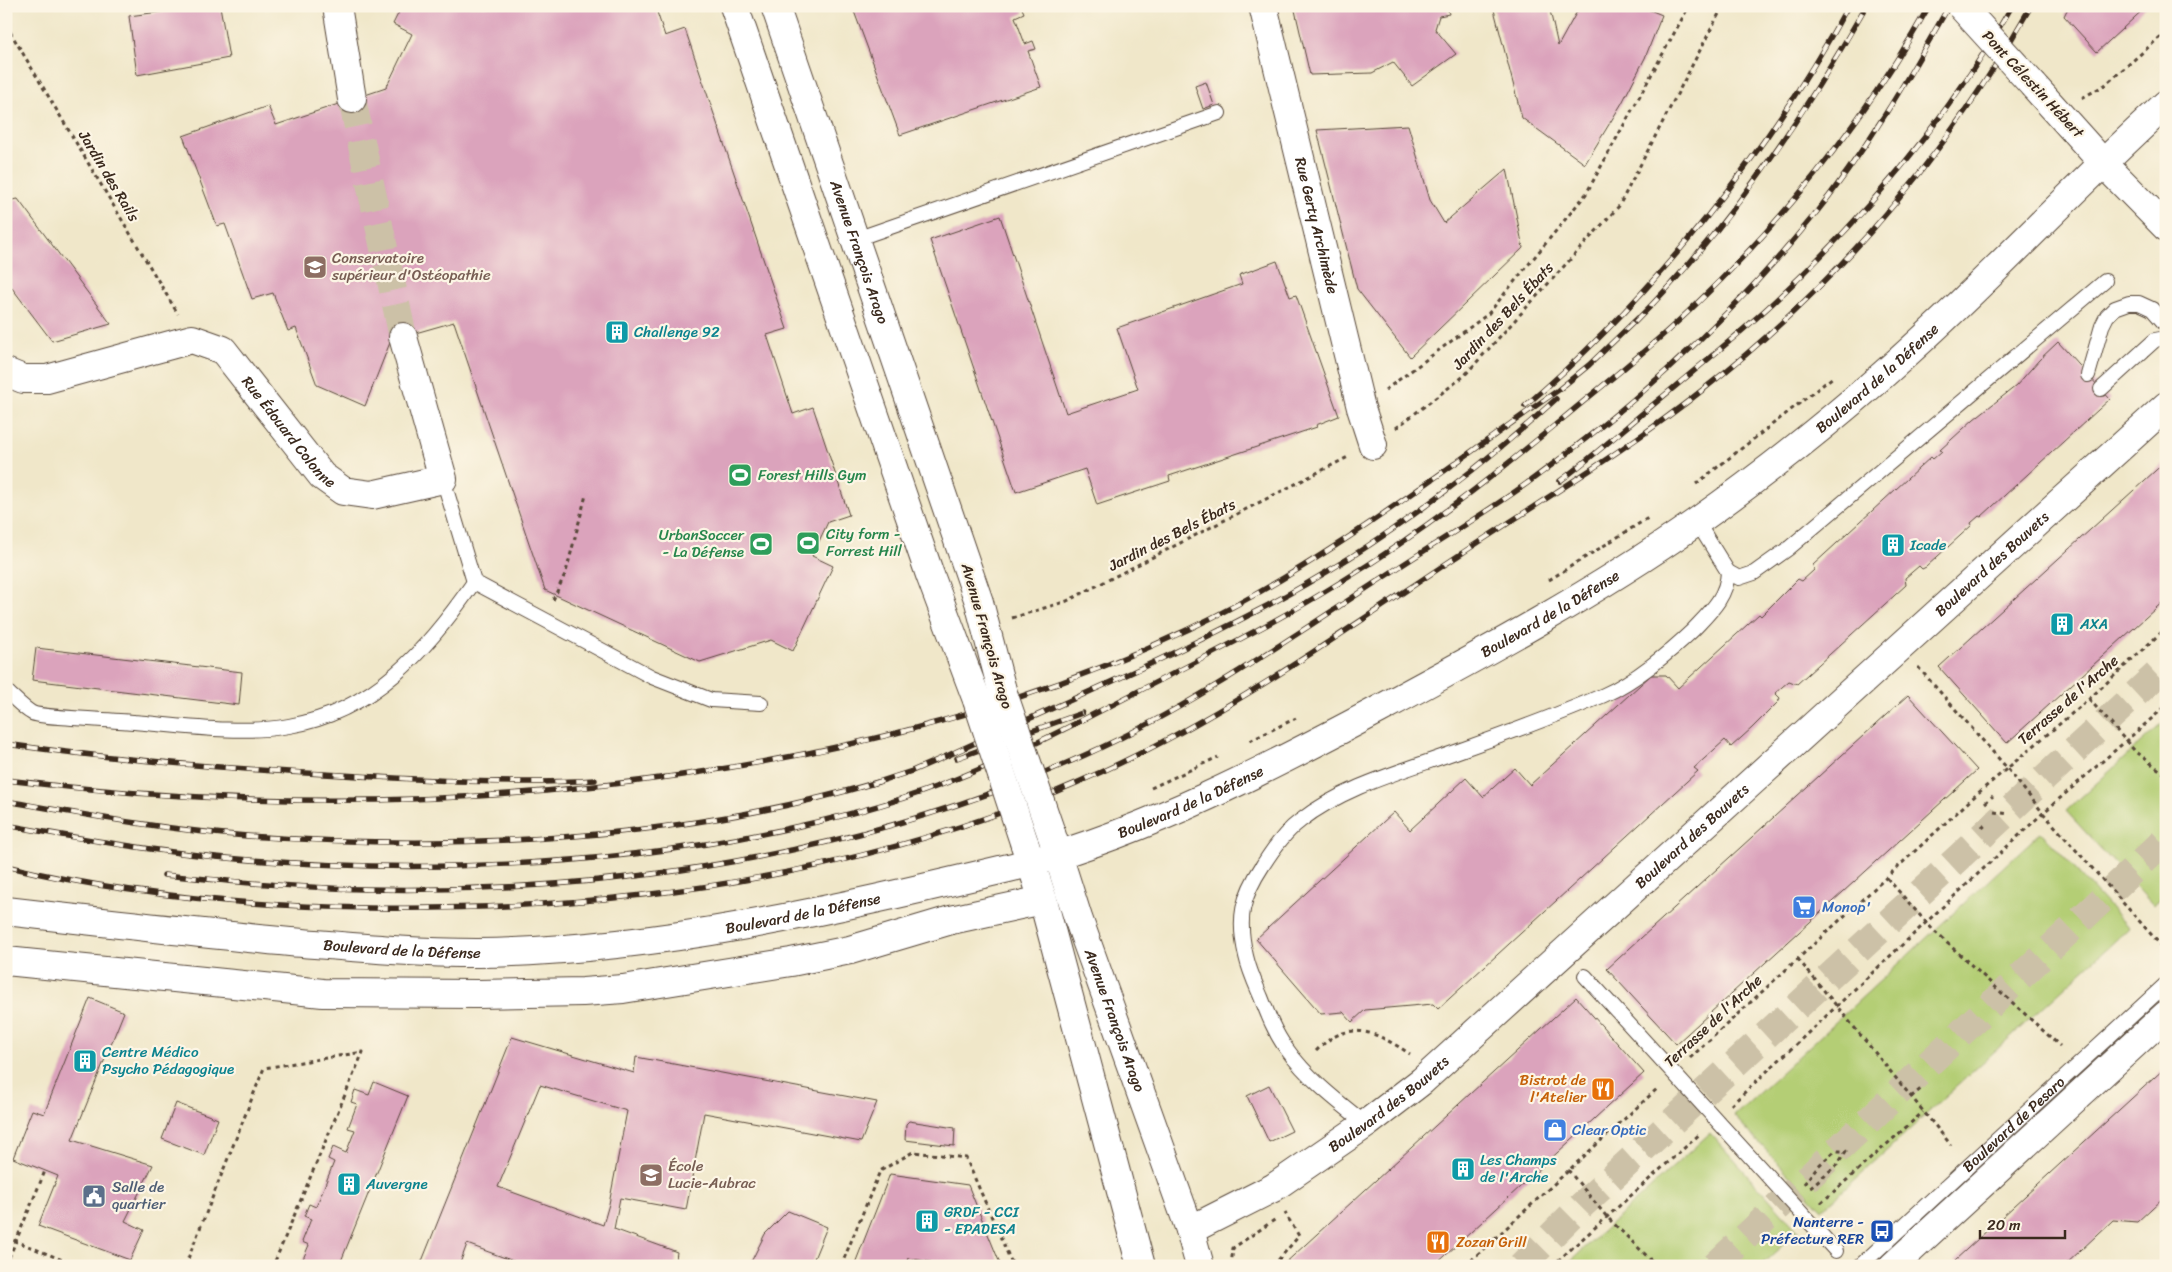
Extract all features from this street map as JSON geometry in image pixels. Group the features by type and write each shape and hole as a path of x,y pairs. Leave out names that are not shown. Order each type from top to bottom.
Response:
{"main road":[{"path":"337,6 352,99"},
{"name":"Avenue François Arago","path":"734,6 930,576 977,700 1043,900 1141,1266"},
{"name":"Avenue François Arago","path":"775,6 979,602 1002,690 1055,844 1078,918 1190,1230 1200,1266"},
{"name":"Rue Gerty Archimède","path":"1263,6 1361,408 1373,446"},
{"name":"Pont Célestin Hébert","path":"1961,6 2104,164 2166,227"},
{"name":"Boulevard de la Défense","path":"6,911 367,949 477,953 606,946 722,930 830,910 1055,844 1113,835 1240,781 1341,730 1549,616 1697,522 1799,444 1884,374 2000,266 2166,104"},
{"path":"403,337 443,479"},
{"path":"6,372 23,379 47,379 192,339"},
{"name":"Rue Édouard Colonne","path":"192,339 223,350 322,476 343,491 372,495 443,479"},
{"name":"Boulevard des Bouvets","path":"1190,1230 1273,1188 1366,1124 1422,1081 2166,406"},
{"path":"6,960 322,993 477,994 583,992 623,989 791,962 850,950 951,920 1043,900"},
{"name":"Boulevard de Pesaro","path":"1893,1266 2166,1015"}],"lane":[{"path":"856,240 1219,113"},
{"path":"1697,522 1728,572 1739,578 1754,573 1789,548 2105,281"},
{"path":"2088,375 2102,326 2107,316 2116,308 2129,303 2139,303 2152,308 2166,325"},
{"path":"2101,389 2156,340 2166,338"},
{"path":"443,479 474,582 652,677 711,700 761,703"},
{"path":"1366,1124 1305,1071 1285,1047 1273,1027 1248,969 1243,945 1240,917 1254,878 1274,849 1298,822 1324,804 1370,782 1483,742 1606,694 1626,683 1683,639 1702,621 1719,602 1728,586 1728,572"},
{"path":"6,691 33,714 225,729 288,727 326,717 360,701 394,676 441,630 474,582"},
{"path":"1585,976 1836,1250"},
{"name":"Boulevard de Pesaro","path":"1860,1266 2166,984"}],"path":[{"name":"Jardin des Bels Ébats","path":"1361,408 1488,314 1586,194 1689,6"},
{"name":"Jardin des Bels Ébats","path":"1004,620 1068,601 1373,446 1464,376 1619,206 1723,6"},
{"name":"Jardin des Rails","path":"6,24 192,339"},
{"path":"2063,117 2086,94 2105,85 2166,32"},
{"path":"1692,488 1836,375"},
{"path":"545,619 566,572 586,495"},
{"path":"1544,583 1652,515"},
{"name":"Terrasse de l'Arche","path":"1465,1266 1984,787 2089,699 2166,628"},
{"path":"1929,680 2007,768 2043,813 2166,951"},
{"path":"2089,699 2134,750 2166,776"},
{"path":"1552,1266 1717,1118 2043,813 2166,706"},
{"path":"1244,745 1303,715"},
{"path":"1145,791 1227,753"},
{"path":"1985,802 1993,796"},
{"path":"1994,812 2009,814"},
{"path":"1982,825 1987,831"},
{"path":"1887,878 1926,923 2060,1046"},
{"path":"1798,959 1951,1145"},
{"path":"1328,1038 1343,1031 1358,1030 1386,1040 1406,1051"},
{"path":"185,1266 264,1068 364,1052 273,1266"},
{"path":"1912,1098 1922,1088"},
{"path":"1832,1193 1923,1112"},
{"path":"1817,1167 1835,1151 1846,1151 1822,1179"},
{"path":"841,1266 880,1171 913,1152 966,1158 1013,1266"},
{"path":"1568,1170 1607,1217 1657,1266"},
{"path":"6,1265 45,1171"},
{"path":"1231,1266 1234,1248 1273,1223 1283,1211 1299,1236 1273,1266"},
{"path":"6,1237 77,1266"}],"green space":[{"path":"2166,720 2166,894 2153,905 2066,811"},
{"path":"2041,832 2129,928 1822,1210 1734,1116"},
{"path":"1710,1133 1798,1231 1760,1266 1565,1266"}],"building":[{"path":"204,6 220,6 229,58 137,75 129,16"},
{"name":"Challenge 92","path":"402,6 655,6 665,36 685,29 787,329 767,335 793,414 813,407 849,515 828,522 812,556 833,566 793,651 771,640 700,662 545,590 454,322 391,340 365,406 317,385 296,328 288,331 273,293 252,299 225,224 217,226 183,136 268,106 276,125 386,88 412,34 393,24"},
{"path":"852,6 1021,6 1024,13 1015,17 1025,44 1033,41 1036,49 1028,51 1041,87 900,135"},
{"path":"1294,6 1447,6 1449,14 1439,16 1435,29 1456,54 1412,86 1393,62 1372,73 1310,75"},
{"path":"1493,6 1549,6 1558,46 1580,6 1640,6 1662,15 1645,58 1622,103 1585,164 1522,118"},
{"path":"2069,6 2147,6 2097,52 2064,16"},
{"path":"1206,82 1214,105 1203,109 1195,86"},
{"path":"1408,125 1430,200 1444,223 1507,169 1523,248 1410,357 1357,289 1317,130"},
{"path":"18,199 111,324 52,341 6,280 6,201"},
{"path":"1000,216 1066,413 1138,389 1117,328 1242,284 1239,275 1277,261 1290,297 1296,295 1339,416 1316,425 1317,427 1169,476 1170,481 1097,505 1085,469 1016,492 930,240"},
{"path":"2058,342 2110,399 1981,517 1979,516 1971,523 1972,525 1926,567 1922,569 1919,566 1905,578 1906,585 1797,684 1789,681 1775,693 1780,698 1778,702 1752,728 1731,747 1725,740 1694,768 1698,771 1438,1009 1433,1004 1365,1010 1352,1022 1343,1012 1321,1014 1256,939 1394,812 1410,830 1466,778 1483,797 1515,768 1530,785 1651,675 1666,675 1678,688 1759,614 1761,616 1798,579 1802,581 1814,570 1813,565 1931,457 1933,459 1942,451 1940,450 1974,419 2016,386"},
{"name":"AXA","path":"2166,461 2166,599 2007,743 1939,667"},
{"path":"36,648 242,672 239,705 32,680"},
{"path":"1908,695 1977,770 1676,1044 1607,969"},
{"name":"Les Champs de l'Arche","path":"1576,997 1644,1073 1434,1266 1282,1266"},
{"path":"90,998 124,1012 72,1140 153,1165 125,1221 144,1230 130,1260 38,1226 58,1176 13,1158 32,1110 44,1114"},
{"path":"512,1037 634,1073 636,1057 877,1102 861,1142 704,1113 686,1210 620,1198 614,1229 677,1252 675,1266 527,1266 467,1244 459,1266 420,1266","holes":["540,1085 627,1111 609,1204 603,1225 498,1187"]},
{"path":"2166,1067 2166,1195 2137,1222 2113,1220 2064,1266 1960,1266 1955,1260"},
{"name":"Auvergne","path":"374,1082 408,1096 339,1266 300,1266 309,1245 302,1242 311,1219 304,1216 309,1204 316,1207 334,1162 328,1159 333,1147 346,1153 355,1130 348,1128 357,1104 351,1102 355,1090 369,1095"},
{"path":"1269,1085 1292,1131 1269,1142 1247,1096"},
{"path":"176,1103 218,1119 204,1155 162,1139"},
{"path":"909,1121 955,1128 954,1146 905,1140 906,1124"},
{"name":"GRDF - CCI - EPADESA","path":"890,1174 968,1185 1001,1266 931,1266 931,1262 908,1258 905,1266 854,1266"},
{"path":"788,1211 827,1227 811,1266 749,1266 765,1234"},
{"path":"286,1262 296,1266 284,1266"}],"tunnel":[{"path":"352,99 403,337"},
{"path":"1521,1266 1581,1206 2166,666"},
{"path":"1715,1266 2166,839"}],"railway":[{"path":"1525,406 1572,364 1617,319 1662,271 1704,220 1782,114 1817,60 1848,6"},
{"path":"1635,322 1701,250 1761,172 1816,90 1866,6"},
{"path":"6,825 164,851 287,863 360,866 507,864 654,852 725,841 856,812 937,787 1070,726 1216,652 1293,610 1401,543 1508,463 1657,340 1723,278 1757,242 1789,206 1850,129 1878,89 1929,6"},
{"path":"164,875 289,886 364,889 457,889 549,884 641,875 732,862 823,843 912,819 999,790 1085,755 1125,736 1165,715 1242,669 1493,507 1565,455 1641,393 1677,361 1747,292 1780,256 1831,194 1901,89 1949,6"},
{"path":"1560,481 1747,326 1775,301 1842,234 1874,199 1934,125 1988,47 2012,6"},
{"path":"6,866 95,885 140,892 277,905 367,908 461,908 555,903 649,894 742,881 834,862 925,838 1014,808 1101,772 1151,748 1200,721 1296,664 1623,448 1678,409 1754,348 1801,305 1887,213 1963,113 1998,61 2031,6"},
{"path":"6,780 175,796 260,799 344,800 513,794 598,786 748,764 877,738 941,721 1066,681 1128,656 1189,629 1286,577 1378,518 1557,391 1589,365 1638,318"},
{"path":"872,784 912,771 1104,685 1181,649 1297,589 1337,566 1413,515 1486,459 1556,399"},
{"path":"957,758 1082,713"},
{"path":"6,744 132,759 300,773 468,781 532,782 595,780"},
{"path":"6,801 156,826 247,836 405,842 485,841 565,837 645,829 724,817 802,802 878,782"}],"place":[{"name":"Conservatoire supérieur d'Ostéopathie","path":"315,267"},
{"name":"Challenge 92","path":"617,332"},
{"name":"Forest Hills Gym","path":"740,475"},
{"name":"City form - Forrest Hill","path":"808,543"},
{"name":"UrbanSoccer - La Défense","path":"761,544"},
{"name":"Icade","path":"1893,545"},
{"name":"AXA","path":"2062,624"},
{"name":"Monop'","path":"1804,907"},
{"name":"Centre Médico Psycho Pédagogique","path":"85,1061"},
{"name":"Bistrot de l'Atelier","path":"1603,1089"},
{"name":"Clear Optic","path":"1555,1130"},
{"name":"Les Champs de l'Arche","path":"1463,1169"},
{"name":"École Lucie-Aubrac","path":"651,1175"},
{"name":"Auvergne","path":"349,1184"},
{"name":"Salle de quartier","path":"94,1196"},
{"name":"GRDF - CCI - EPADESA","path":"927,1221"},
{"name":"Nanterre - Préfecture RER","path":"1882,1231"},
{"name":"Zozan Grill","path":"1438,1242"}]}
